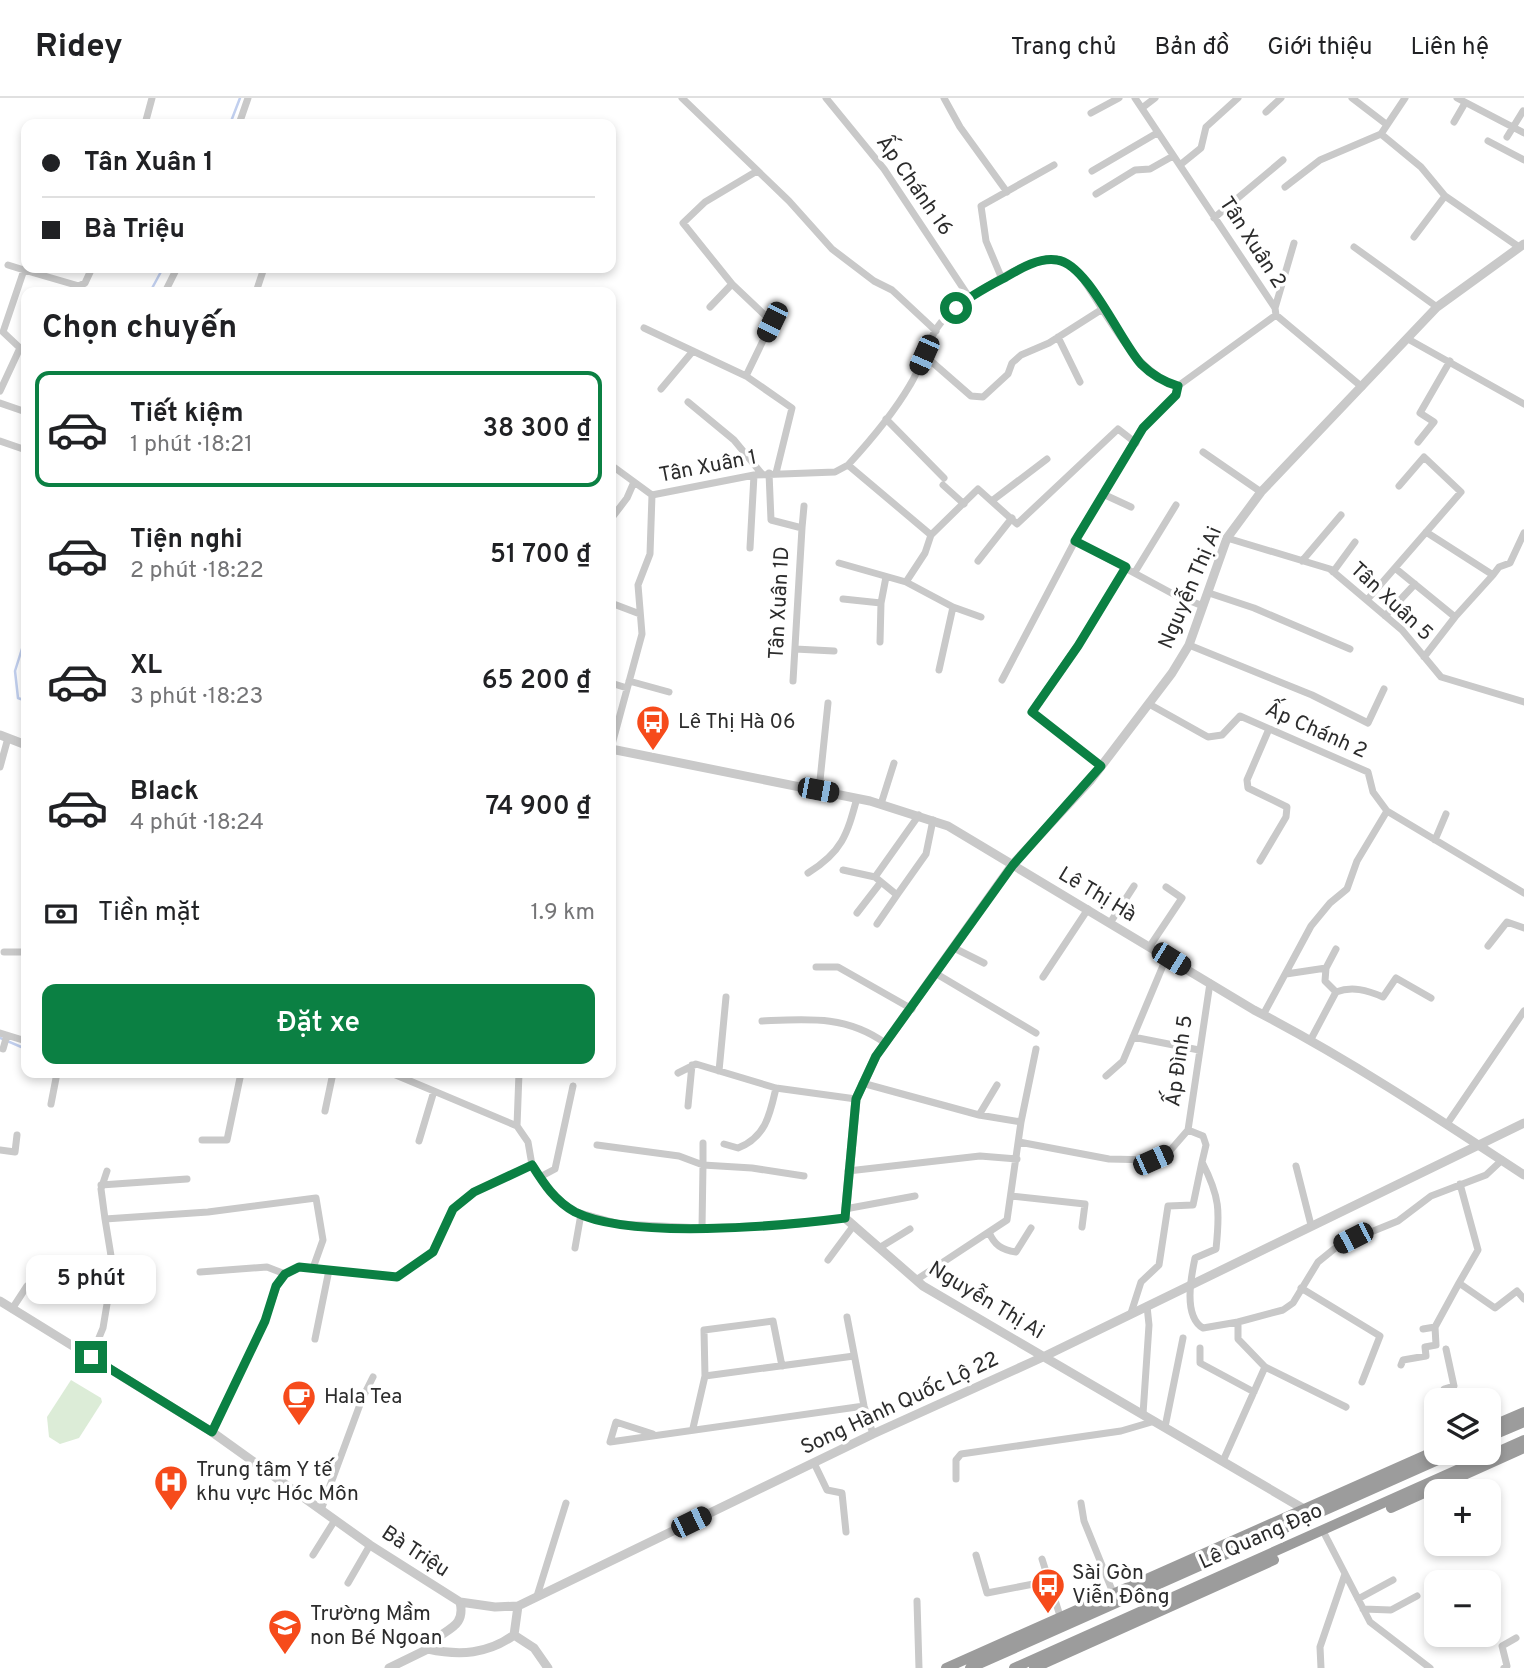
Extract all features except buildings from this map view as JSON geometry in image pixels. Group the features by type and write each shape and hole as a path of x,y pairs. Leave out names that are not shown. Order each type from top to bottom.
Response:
{"highway":[{"path":"1501,1422 1524,1412"},
{"path":"1501,1432 1524,1422"},
{"name":"Lê Quang Đạo","path":"1034,1668 1524,1440"},
{"name":"Lê Quang Đạo","path":"1324,1534 1524,1448"},
{"name":"Lê Quang Đạo","path":"946,1668 1063,1622 1310,1513 1424,1456"},
{"name":"Lê Quang Đạo","path":"970,1668 1114,1595 1424,1465"},
{"name":"Lê Quang Đạo","path":"1014,1668 1050,1661"}],"street":[{"path":"146,119 152,98"},
{"path":"241,119 248,98"},
{"path":"682,98 832,248 874,281 892,290 936,331"},
{"name":"Ấp Chánh 16","path":"826,98 884,169 970,297"},
{"path":"944,98 960,127 1007,192"},
{"path":"1091,113 1119,98"},
{"name":"Tân Xuân 2","path":"1135,98 1275,312 1362,387"},
{"path":"1142,108 1155,98"},
{"path":"1180,165 1201,148 1206,127 1237,98"},
{"path":"1266,112 1281,98"},
{"path":"1352,98 1386,124"},
{"path":"1285,187 1320,160 1381,134 1405,98"},
{"path":"1457,98 1524,133"},
{"path":"1454,122 1465,103"},
{"path":"1507,136 1523,111"},
{"path":"1092,171 1157,133"},
{"path":"1381,134 1421,167 1445,196 1522,246"},
{"path":"1488,141 1524,160"},
{"path":"1096,194 1135,170 1150,169 1173,156"},
{"path":"1214,218 1283,160"},
{"path":"1002,279 986,241 981,206 1054,165"},
{"path":"644,328 746,376 772,322 732,284 683,223 705,202 757,171"},
{"path":"1414,237 1445,196"},
{"path":"1002,680 1075,541 1143,428 1176,395 1178,386 1275,312 1294,243"},
{"name":"Nguyễn Thị Ai","path":"1310,1513 916,1280 854,1225 845,1214 856,1099 885,1043 1013,865 1101,766 1149,704 1189,645 1227,538 1261,492 1437,307 1522,246"},
{"path":"1354,247 1437,307"},
{"path":"931,535 848,465 911,384 943,320 970,297 1024,267 1048,259 1061,260 1079,273 1142,364 1164,382 1178,386"},
{"path":"8,265 21,269"},
{"path":"0,391 20,348 3,332 22,273"},
{"path":"47,273 79,286 85,283 90,273"},
{"path":"710,307 732,284"},
{"path":"924,355 976,398 983,397 1008,374 1012,363 1020,355 1058,337 1104,309"},
{"path":"1058,337 1080,382"},
{"path":"1408,339 1524,404"},
{"path":"661,389 693,351"},
{"path":"1418,443 1434,422 1420,413 1450,361"},
{"name":"Tân Xuân 1","path":"746,376 792,408 765,474"},
{"path":"0,402 21,410"},
{"path":"688,402 734,440 765,474 750,548"},
{"path":"886,419 964,504"},
{"path":"906,582 925,552 931,535 978,489 1017,523 1118,429 1136,443"},
{"path":"0,441 21,448"},
{"path":"1203,452 1261,492"},
{"path":"1367,600 1461,492 1424,457 1399,486"},
{"path":"993,500 1047,459"},
{"name":"Tân Xuân 1","path":"616,729 642,634 638,585 650,554 652,495 765,474 835,472 848,465"},
{"path":"616,469 634,482 645,486 652,495"},
{"name":"Tân Xuân 1D","path":"765,474 771,520 802,528"},
{"path":"616,512 627,498 634,482"},
{"path":"1105,495 1131,507"},
{"path":"1135,572 1176,505"},
{"name":"Tân Xuân 1D","path":"793,681 804,506"},
{"path":"1302,561 1341,515"},
{"path":"978,561 1012,519"},
{"path":"1426,532 1493,575"},
{"path":"1424,657 1499,567 1510,563 1524,533"},
{"name":"Tân Xuân 5","path":"1227,538 1333,572 1402,630 1441,677 1524,702"},
{"path":"1075,541 1175,595 1203,606"},
{"path":"1333,572 1355,542"},
{"path":"839,563 906,582 953,607 981,617"},
{"path":"1101,766 1032,712 1078,646 1126,567"},
{"path":"1395,568 1455,617"},
{"path":"880,642 881,603 887,577"},
{"path":"1385,616 1415,584"},
{"path":"1209,593 1274,616 1350,649"},
{"path":"842,599 881,603"},
{"path":"616,605 640,614"},
{"path":"939,670 953,607"},
{"path":"1189,645 1312,695 1368,723 1384,689"},
{"path":"795,649 834,651"},
{"path":"616,683 669,692"},
{"path":"818,790 828,703"},
{"name":"Ấp Chánh 2","path":"1149,704 1208,737 1222,735 1240,716 1368,772 1373,792 1387,811 1524,893"},
{"path":"1260,861 1286,817 1287,807 1248,788 1247,780 1269,729"},
{"path":"0,767 4,736 21,743"},
{"name":"Lê Thị Hà","path":"616,749 857,798 948,826 1481,1144 1524,1175"},
{"path":"881,804 894,763"},
{"path":"808,873 829,860 841,845 857,798"},
{"path":"1263,1015 1311,926 1330,903 1347,889 1357,861 1387,811"},
{"path":"1435,840 1446,814"},
{"path":"857,913 919,815"},
{"path":"877,924 926,855 933,820"},
{"path":"843,870 878,880 897,895"},
{"path":"1110,923 1133,886"},
{"path":"1150,946 1182,898 1166,887"},
{"path":"1043,977 1088,909"},
{"path":"1489,946 1507,922 1524,928"},
{"path":"954,948 984,963"},
{"path":"1336,949 1326,968 1325,981 1336,992"},
{"path":"4,952 21,953"},
{"path":"1106,1076 1123,1061 1167,956"},
{"path":"816,967 838,967 912,1009"},
{"path":"1286,974 1326,968"},
{"path":"935,973 1036,1033"},
{"path":"1310,1041 1336,992 1347,988 1367,990 1382,997 1396,978 1431,998"},
{"name":"Ấp Đình 5","path":"1019,1142 1109,1159 1153,1160 1168,1153 1188,1130 1210,983"},
{"path":"719,1071 726,997"},
{"path":"1447,1124 1524,1011"},
{"path":"762,1021 824,1018 871,1032 885,1043"},
{"path":"1133,1037 1199,1050"},
{"path":"916,1280 1007,1220 1021,1122 1036,1049"},
{"path":"688,1106 692,1065"},
{"path":"678,1073 692,1065 776,1088 856,1099"},
{"path":"51,1104 56,1078"},
{"path":"202,1140 227,1140 240,1078"},
{"path":"325,1111 332,1078"},
{"path":"403,1078 517,1126"},
{"path":"519,1078 517,1126 527,1142 532,1165 561,1203 581,1214 620,1224 702,1228 798,1224 915,1196"},
{"path":"862,1083 979,1115 1021,1122"},
{"path":"540,1177 555,1169 573,1086"},
{"path":"979,1115 997,1086"},
{"path":"724,1144 738,1148 756,1139 769,1116 776,1088"},
{"path":"419,1141 434,1091"},
{"name":"Song Hành Quốc Lộ 22","path":"518,1606 873,1434 1043,1357 1524,1123"},
{"path":"1131,1313 1141,1282 1159,1265 1166,1210 1172,1204 1193,1205 1206,1145 1203,1136 1188,1130"},
{"path":"0,1150 15,1153 17,1136"},
{"path":"702,1228 703,1143"},
{"path":"597,1145 679,1156 703,1165 752,1168 804,1176"},
{"path":"848,1171 980,1156 1017,1159"},
{"path":"1202,1162 1217,1189 1220,1207 1216,1249 1195,1258 1190,1285 1193,1314 1198,1325 1209,1328 1283,1310 1293,1303 1318,1262 1339,1245 1398,1221 1431,1196 1486,1175 1502,1160"},
{"path":"212,1432 265,1321 276,1286 285,1274 299,1267 397,1277 433,1252 453,1209 474,1192 532,1165"},
{"path":"1296,1167 1311,1225"},
{"path":"91,1357 103,1328 113,1268 101,1185 107,1171"},
{"path":"101,1185 187,1179"},
{"path":"1436,1345 1435,1327 1478,1250 1460,1184"},
{"path":"1011,1196 1085,1204 1082,1227"},
{"path":"105,1219 208,1212 317,1198 323,1240 313,1268"},
{"path":"575,1248 581,1214"},
{"path":"828,1260 854,1225"},
{"path":"989,1231 993,1242 1004,1251 1016,1252 1031,1228"},
{"path":"880,1248 909,1229"},
{"path":"200,1272 267,1267 285,1274"},
{"path":"315,1339 329,1270"},
{"path":"1459,1283 1495,1308 1524,1284"},
{"path":"12,1309 27,1286"},
{"path":"1301,1288 1380,1336 1362,1382"},
{"path":"1517,1291 1524,1299"},
{"name":"Bà Triệu","path":"0,1301 212,1432 370,1545 460,1602"},
{"path":"1143,1414 1149,1325 1147,1306"},
{"path":"847,1317 864,1406 873,1434"},
{"path":"693,1429 705,1376 702,1334 708,1328 773,1321 782,1366"},
{"path":"1238,1322 1238,1339 1265,1367 1346,1407"},
{"path":"1423,1329 1435,1327"},
{"path":"1166,1427 1183,1338"},
{"path":"1401,1365 1403,1360 1426,1356 1425,1347 1440,1344 1442,1349 1449,1349 1454,1386 1447,1388"},
{"path":"1200,1348 1200,1363 1254,1392"},
{"path":"705,1376 854,1356"},
{"path":"1223,1461 1265,1367"},
{"path":"321,1510 373,1377"},
{"path":"653,1434 616,1422 610,1442 864,1406"},
{"path":"956,1479 956,1460 961,1454 1121,1431 1155,1421"},
{"path":"814,1463 827,1490 842,1493 846,1532"},
{"path":"537,1596 566,1503"},
{"path":"1081,1503 1084,1521 1114,1595"},
{"path":"313,1555 335,1520"},
{"path":"1324,1534 1370,1622 1430,1668"},
{"path":"348,1583 370,1545"},
{"path":"976,1555 987,1593 1049,1581"},
{"path":"1042,1559 1063,1622"},
{"path":"1321,1668 1320,1647 1345,1574"},
{"path":"1358,1599 1393,1580"},
{"path":"1363,1609 1391,1610 1417,1596"},
{"path":"917,1601 919,1668"},
{"path":"389,1668 428,1649 433,1640 454,1629 460,1621 460,1602 495,1607 518,1606 514,1634 497,1647 451,1654 428,1649"},
{"path":"514,1634 534,1648 548,1668"},
{"path":"1504,1668 1507,1666 1502,1646 1516,1638"}],"green space":[{"path":"71,1380 101,1398 102,1402 79,1438 60,1444 49,1437 47,1417"}],"waterway":[{"path":"232,119 240,98"},
{"path":"153,287 160,273"},
{"path":"21,652 15,671 18,698 21,699"},
{"path":"0,1038 21,1047"}],"place":[{"name":"Lê Thị Hà 06","path":"653,752"},
{"name":"Hala Tea","path":"299,1427"},
{"name":"Trung tâm Y tế khu vực Hóc Môn","path":"171,1512"},
{"name":"Sài Gòn Viễn Đông","path":"1048,1615"},
{"name":"Trường Mầm non Bé Ngoan","path":"285,1656"}],"route":[{"path":"91,1357 212,1432 265,1321 276,1286 285,1274 299,1267 397,1277 414,1268 433,1252 453,1209 474,1192 532,1165 561,1203 581,1214 620,1224 702,1228 798,1224 845,1218 856,1099 876,1056 1013,865 1101,766 1032,712 1078,646 1126,567 1075,541 1133,449 1143,428 1176,395 1178,386 1164,382 1142,364 1079,273 1061,260 1048,259 1024,267 970,297 956,308"}]}
